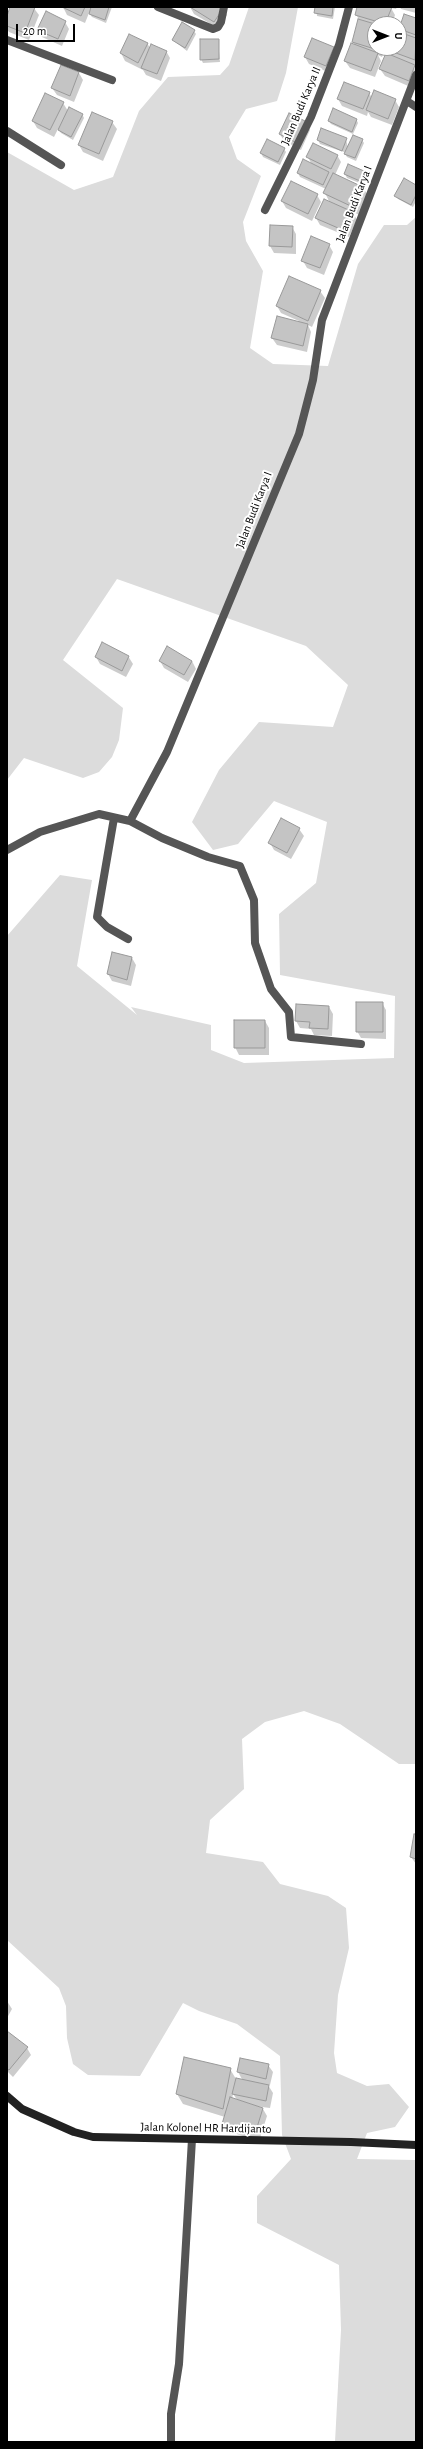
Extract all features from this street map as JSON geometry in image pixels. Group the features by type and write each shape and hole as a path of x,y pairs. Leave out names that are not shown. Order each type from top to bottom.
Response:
{"main road":[{"name":"Jalan Kolonel HR Hardijanto","path":"7,2096 22,2109 74,2132 93,2137 416,2145"}],"street":[{"path":"158,7 213,29 218,27 221,22 224,7"},
{"name":"Jalan Budi Karya II","path":"265,210 311,117 339,45 349,7"},
{"path":"7,40 112,80"},
{"name":"Jalan Budi Karya I","path":"130,821 167,752 298,434 313,380 322,320 416,75"},
{"path":"407,101 416,107"},
{"path":"7,131 61,165"},
{"path":"7,850 47,830 99,814 130,821 162,838 208,857 240,866 254,900 255,943 271,989 289,1012 291,1036 336,1043 361,1044"},
{"path":"114,818 98,917 107,927 128,939"},
{"path":"171,2442 172,2414 179,2364 192,2139"}],"shaded area":[{"path":"249,7 298,7 286,73 277,101 246,109 229,137 237,159 261,176 243,222 246,241 263,271 250,348 273,364 328,366 358,264 384,225 407,225 416,217 416,1764 399,1764 340,1724 304,1711 265,1722 242,1739 244,1789 210,1820 206,1853 263,1862 280,1884 328,1896 346,1908 349,1948 338,1995 334,2053 337,2073 367,2086 389,2084 409,2107 395,2127 367,2133 357,2159 416,2160 416,2442 335,2442 341,2330 339,2265 257,2223 257,2196 291,2159 282,2135 280,2056 237,2024 199,2011 183,2003 140,2076 88,2075 73,2064 67,2038 66,2006 59,1988 7,1940 7,936 60,875 92,880 77,966 137,1015 131,1007 211,1025 211,1050 244,1063 394,1058 395,996 280,975 279,914 316,883 327,822 274,801 238,844 213,850 192,822 219,770 259,722 333,727 348,685 306,646 117,579 63,660 123,708 119,740 112,757 99,772 83,778 24,758 7,780 7,152 74,190 113,177 139,111 168,77 220,75 229,65"}],"building":[{"path":"10,7 35,7 25,33 7,26 7,16"},
{"path":"62,7 85,7 81,16"},
{"path":"91,7 109,7 105,20 89,14"},
{"path":"190,7 224,7 214,22"},
{"path":"315,7 333,7 332,16 314,13"},
{"path":"357,7 392,7 388,16 367,16 367,19 355,15"},
{"path":"46,11 66,21 58,39 37,30"},
{"path":"404,14 416,18 416,35 407,32 407,16 403,16"},
{"path":"358,19 367,22 367,47 352,42"},
{"path":"182,22 195,30 185,48 172,40"},
{"path":"129,34 148,43 138,63 120,53"},
{"path":"407,35 416,38 415,60 404,56 407,56"},
{"path":"312,38 334,47 326,66 304,57"},
{"path":"200,39 219,39 219,59 200,60"},
{"path":"351,43 367,49 367,56 377,56 371,71 344,61"},
{"path":"151,44 167,51 157,74 141,68"},
{"path":"385,56 393,56 415,65 409,81 379,69"},
{"path":"61,65 79,72 70,96 51,88"},
{"path":"344,82 370,92 363,109 337,99"},
{"path":"374,90 396,99 388,119 366,110"},
{"path":"45,93 64,102 50,130 32,121"},
{"path":"69,107 83,114 71,137 58,130"},
{"path":"333,108 357,119 352,132 328,121"},
{"path":"92,112 113,121 99,154 78,145"},
{"path":"289,113 307,122 297,143 279,134"},
{"path":"321,128 347,138 342,151 317,140"},
{"path":"353,135 363,139 355,158 344,154"},
{"path":"267,139 285,148 278,162 260,153"},
{"path":"313,143 338,155 331,169 306,157"},
{"path":"303,159 329,172 323,185 297,173"},
{"path":"348,164 364,171 360,181 344,174"},
{"path":"333,173 365,188 355,208 323,193"},
{"path":"404,178 416,185 416,195 411,205 394,196"},
{"path":"291,181 318,194 308,214 281,201"},
{"path":"324,199 353,212 345,231 315,218"},
{"path":"270,225 293,226 292,247 269,246"},
{"path":"311,236 330,244 320,268 301,261"},
{"path":"289,276 321,290 308,321 276,306"},
{"path":"277,316 308,324 303,346 271,338"},
{"path":"102,642 129,656 122,671 95,657"},
{"path":"167,646 192,661 184,675 159,661"},
{"path":"281,818 300,828 287,853 268,843"},
{"path":"112,952 132,957 127,980 107,974"},
{"path":"356,1002 383,1002 383,1032 356,1032"},
{"path":"296,1004 329,1006 328,1029 309,1028 310,1022 295,1021"},
{"path":"234,1020 265,1020 265,1048 234,1048"},
{"path":"414,1834 416,1834 416,1859 410,1857"},
{"path":"7,2031 28,2047 9,2070 7,2069"},
{"path":"184,2057 231,2068 223,2109 176,2094"},
{"path":"240,2058 269,2064 266,2079 237,2072"},
{"path":"236,2078 269,2085 266,2101 232,2094"},
{"path":"230,2097 263,2108 255,2134 222,2124"}]}
